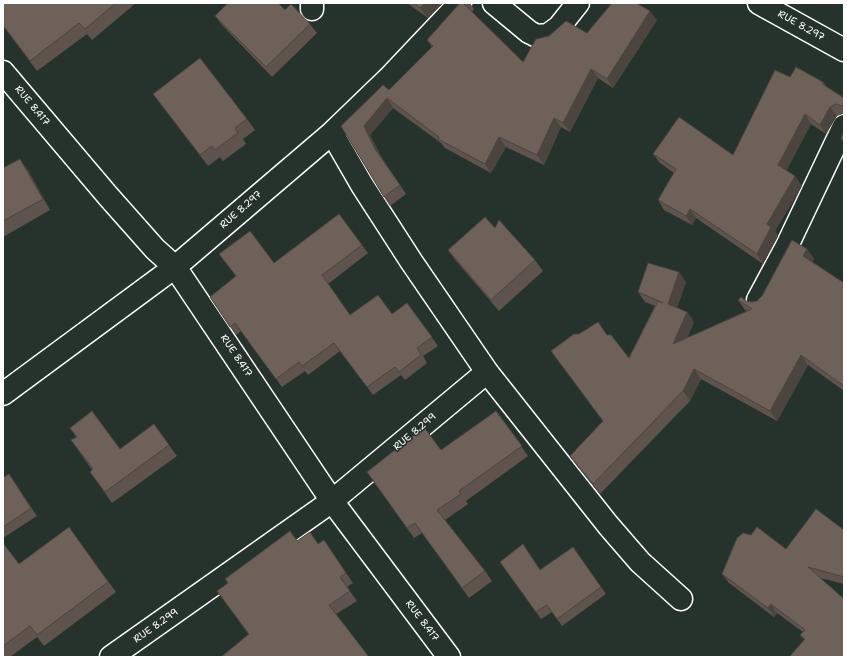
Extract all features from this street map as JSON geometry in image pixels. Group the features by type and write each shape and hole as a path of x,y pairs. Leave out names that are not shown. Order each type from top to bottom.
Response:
{"street":[{"name":"RUE 8.297","path":"3,394 175,267 332,133 390,78 460,3"},
{"path":"494,3 529,32 537,36 548,35 559,28 578,3"},
{"name":"RUE 8.297","path":"759,3 844,50"},
{"name":"RUE 8.417","path":"3,72 108,196 155,249 175,267 332,502 449,657"},
{"path":"758,300 787,246 844,126"},
{"path":"332,133 362,185 407,255 486,372 608,525 640,562 681,599"},
{"name":"RUE 8.299","path":"111,657 332,502 486,372"}],"building":[{"path":"3,3 116,3 85,29 79,23 30,61 3,25"},
{"path":"228,3 278,3 285,10 291,4 310,24 266,67 215,16"},
{"path":"414,3 425,3 420,8"},
{"path":"460,3 465,3 464,4 523,62 536,39 549,36 566,21 587,33 612,3 636,3 650,11 607,79 591,69 563,123 554,118 537,155 499,137 485,164 438,139 439,137 387,98 364,126 375,149 400,185 384,197 341,126 383,85 389,90 433,46 427,40"},
{"path":"200,58 247,119 235,128 238,133 215,150 212,146 200,155 153,94"},
{"path":"796,67 823,82 822,84 844,98 844,106 836,104 830,107 820,125 805,114 778,165 795,176 767,224 771,227 757,254 690,209 686,216 658,200 676,169 653,154 679,117 733,155 775,70 790,77"},
{"path":"844,131 844,141 841,139"},
{"path":"20,159 43,199 3,221 3,168"},
{"path":"339,214 362,245 322,275 350,315 378,295 392,314 407,303 432,337 417,348 421,355 399,372 395,367 367,387 334,343 302,366 299,362 276,379 235,323 230,327 210,297 236,276 219,254 250,231 274,263"},
{"path":"485,217 495,228 499,220 535,260 491,300 448,250"},
{"path":"792,240 807,249 803,256 844,283 844,386 801,355 770,411 694,369 683,391 593,484 570,456 603,421 551,351 574,334 579,334 598,322 607,335 611,335 629,358 658,301 663,303 638,292 648,263 679,272 668,304 687,312 673,344 752,309 738,300 741,297 746,301 752,302 757,301 762,296"},
{"path":"92,411 120,449 154,424 169,445 105,492 90,472 93,469 71,440 77,437 70,428"},
{"path":"496,411 522,446 459,491 461,494 437,510 485,571 462,588 415,523 407,528 367,472 424,427 441,450"},
{"path":"9,474 31,508 3,527 3,478"},
{"path":"816,509 844,530 844,577 808,567 844,599 844,657 789,657 805,639 800,635 805,630 771,604 768,608 722,574 737,538 743,533 751,535 757,527 786,549"},
{"path":"69,527 108,582 37,635 30,626 3,646 3,543 19,564"},
{"path":"290,531 297,541 310,532 318,544 324,540 346,573 340,577 350,591 329,605 369,657 221,657 249,634 217,591 228,583 225,579"},
{"path":"523,544 540,570 573,547 601,587 557,619 547,605 536,612 500,562"}]}
